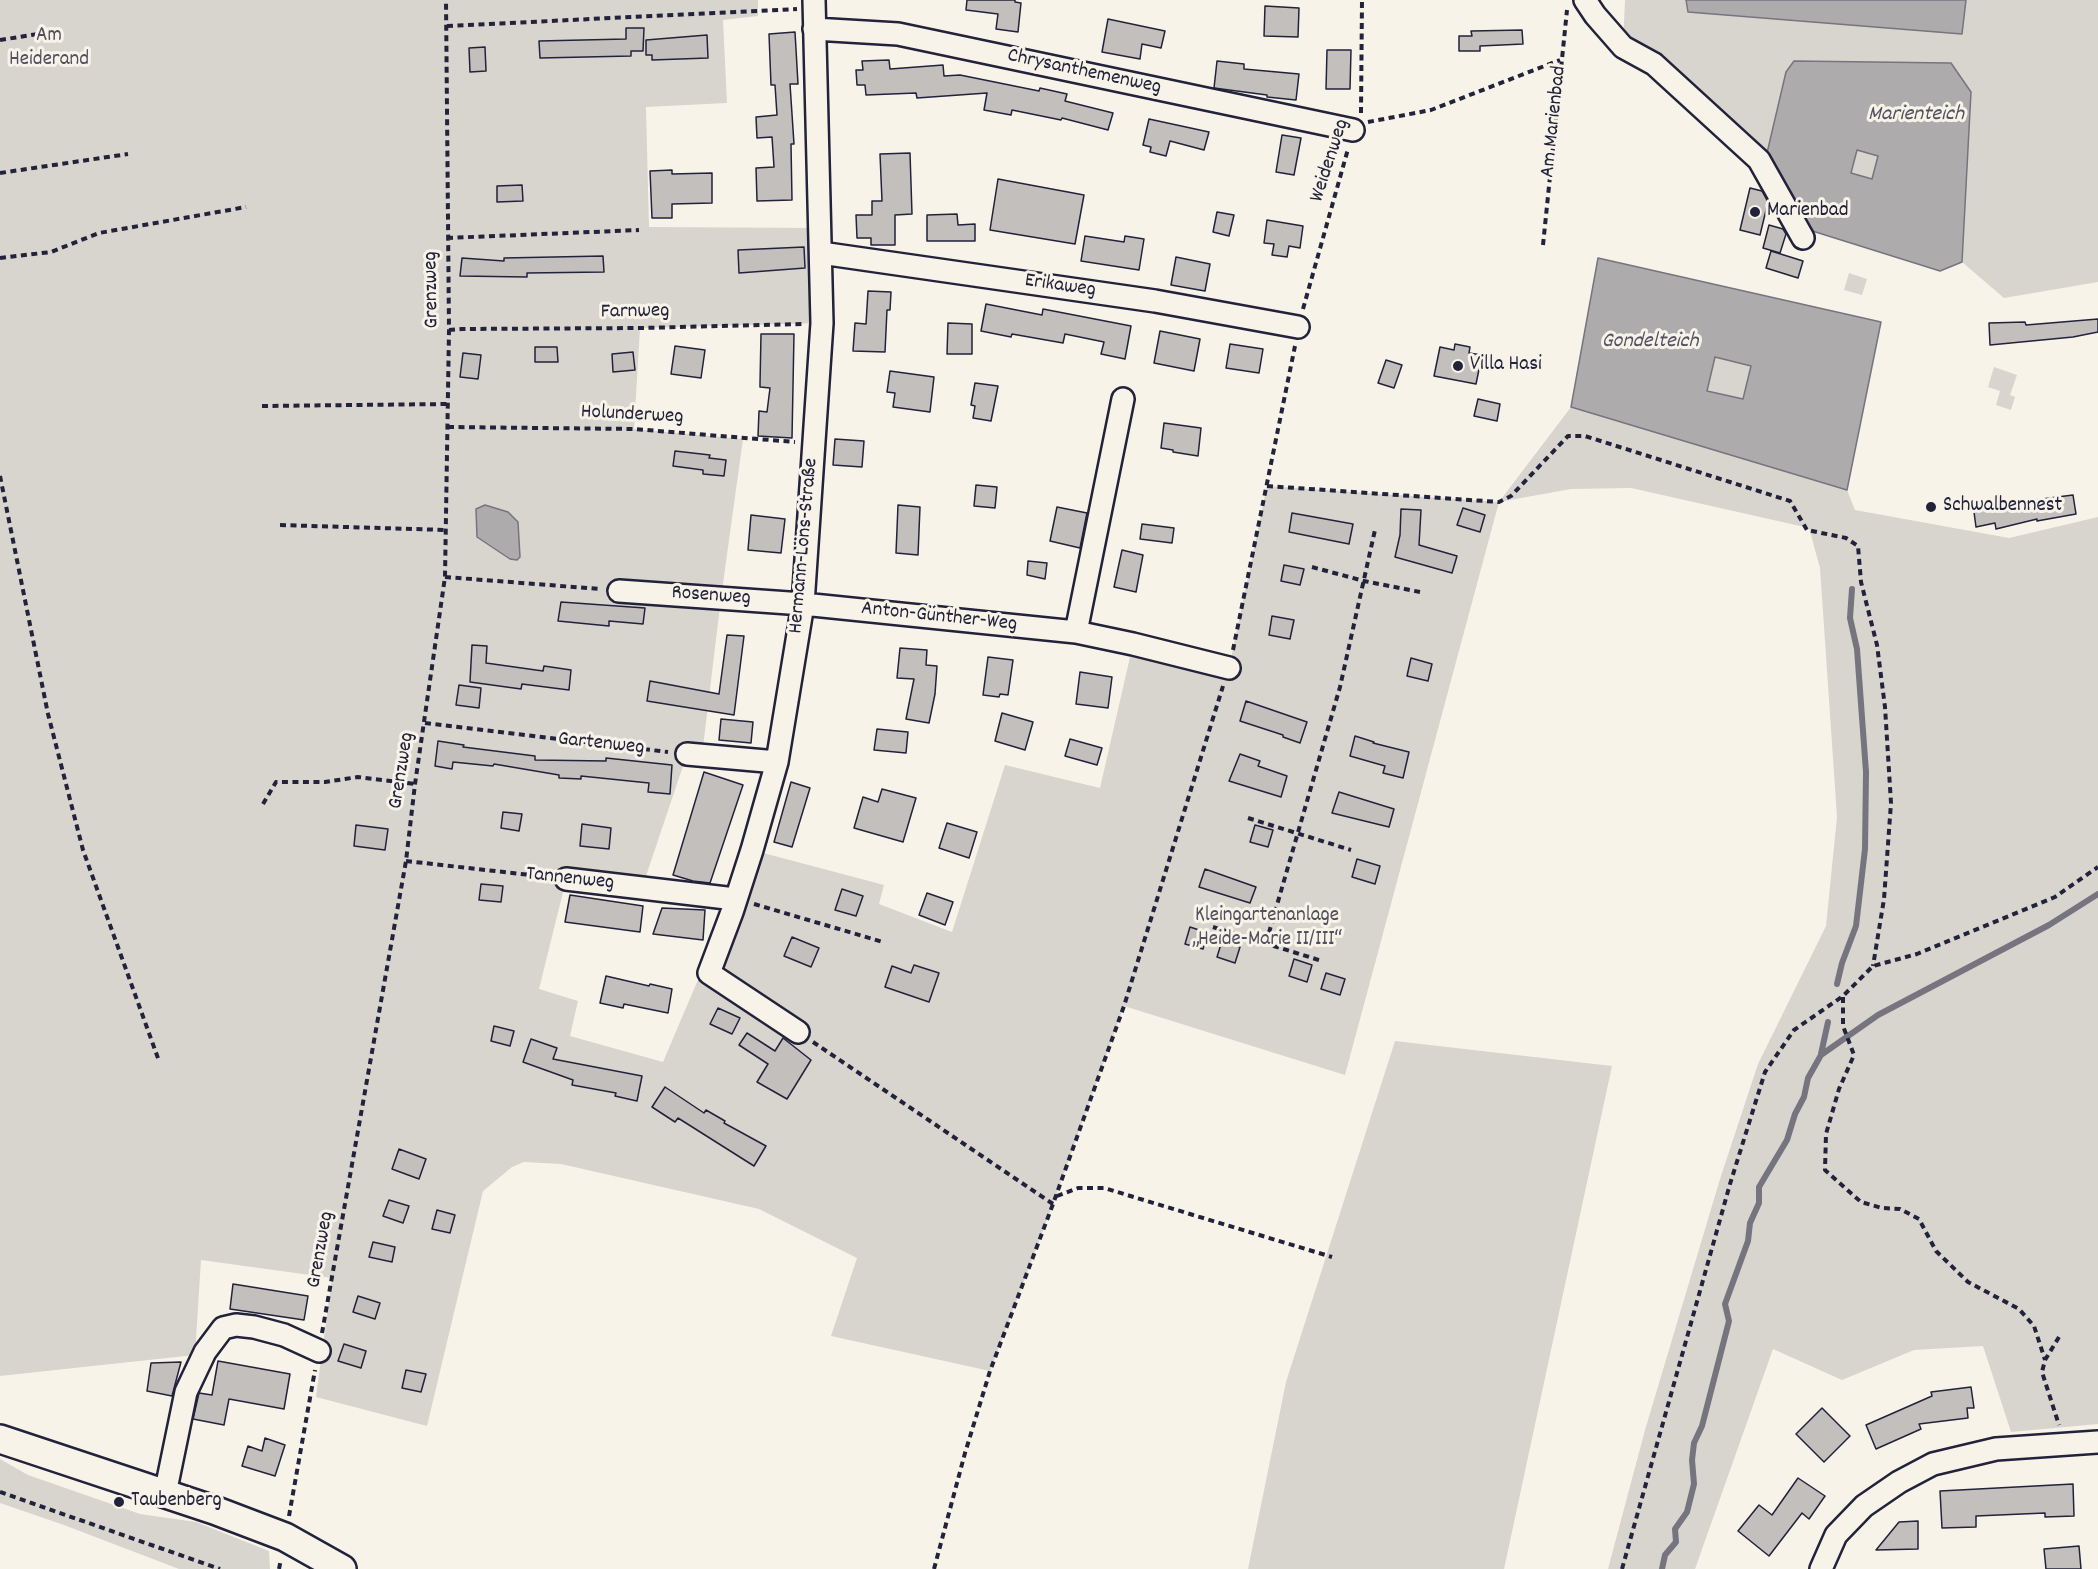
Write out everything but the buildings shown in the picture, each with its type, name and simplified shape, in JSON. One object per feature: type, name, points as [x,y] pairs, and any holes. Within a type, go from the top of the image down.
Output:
[{"type":"main road","points":[[0,1439],[214,1510],[285,1537],[342,1569]]},
{"type":"street","points":[[1585,0],[1623,47],[1654,64],[1758,160],[1803,238]]},
{"type":"street","name":"Chrysanthemenweg","points":[[814,12],[898,34],[1357,127]]},
{"type":"street","name":"Hermann-Löns-Straße","points":[[798,1032],[709,973],[752,850],[777,762],[803,604],[822,323],[814,12]]},
{"type":"street","name":"Erikaweg","points":[[821,253],[1155,301],[1298,327]]},
{"type":"street","points":[[1076,632],[1123,399]]},
{"type":"street","name":"Rosenweg","points":[[619,591],[803,604]]},
{"type":"street","name":"Anton-Günther-Weg","points":[[803,604],[1076,632],[1229,668]]},
{"type":"street","points":[[687,754],[777,762]]},
{"type":"street","name":"Tannenweg","points":[[566,879],[735,899]]},
{"type":"street","points":[[165,1494],[186,1392],[205,1352],[223,1328],[236,1325],[254,1327],[284,1335],[318,1351]]},
{"type":"street","points":[[1821,1569],[1836,1535],[1864,1506],[1899,1482],[1933,1464],[1996,1449],[2098,1442]]},
{"type":"path","name":"Grenzweg","points":[[285,1537],[406,861],[415,784],[426,723],[446,577],[449,330],[446,0]]},
{"type":"path","name":"Weidenweg","points":[[934,1569],[990,1371],[1124,1006],[1229,668],[1298,327],[1357,127],[1362,0]]},
{"type":"path","name":"Am Marienbad","points":[[1543,245],[1569,0]]},
{"type":"path","points":[[447,26],[814,12]]},
{"type":"path","points":[[0,39],[57,31]]},
{"type":"path","points":[[1357,127],[1431,110],[1561,60]]},
{"type":"path","points":[[0,173],[128,154]]},
{"type":"path","points":[[0,258],[51,252],[99,233],[246,207]]},
{"type":"path","points":[[447,238],[639,230]]},
{"type":"path","name":"Farnweg","points":[[449,330],[822,323]]},
{"type":"path","points":[[262,406],[448,404]]},
{"type":"path","name":"Holunderweg","points":[[448,427],[634,429],[814,443]]},
{"type":"path","points":[[1267,486],[1499,502],[1511,496],[1568,436],[1586,436],[1790,501],[1807,530],[1846,538],[1858,546],[1861,582],[1877,645],[1885,707],[1891,803],[1884,898],[1873,966]]},
{"type":"path","points":[[0,476],[48,714],[83,850],[159,1061]]},
{"type":"path","points":[[280,525],[446,530]]},
{"type":"path","points":[[1266,943],[1340,687],[1375,530]]},
{"type":"path","points":[[1312,567],[1364,581],[1420,592]]},
{"type":"path","points":[[446,577],[619,591]]},
{"type":"path","name":"Gartenweg","points":[[426,723],[687,754]]},
{"type":"path","points":[[263,804],[276,782],[325,782],[358,777],[415,784]]},
{"type":"path","points":[[1248,819],[1351,850]]},
{"type":"path","name":"Tannenweg","points":[[406,861],[566,879]]},
{"type":"path","points":[[1622,1569],[1726,1196],[1765,1072],[1794,1030],[1843,996],[1873,966],[1917,954],[2055,897],[2098,867]]},
{"type":"path","points":[[735,899],[883,942]]},
{"type":"path","points":[[1213,927],[1322,961]]},
{"type":"path","points":[[1843,996],[1843,1026],[1854,1055],[1839,1089],[1826,1134],[1825,1170],[1861,1202],[1882,1208],[1900,1209],[1919,1219],[1936,1251],[1968,1282],[2019,1309],[2034,1326],[2045,1360]]},
{"type":"path","points":[[798,1032],[838,1056],[1053,1204]]},
{"type":"path","points":[[1056,1196],[1078,1188],[1104,1188],[1332,1257]]},
{"type":"path","points":[[2059,1337],[2045,1360],[2042,1372],[2066,1444]]},
{"type":"path","points":[[0,1492],[220,1569]]},
{"type":"green space","points":[[0,0],[758,0],[758,16],[723,20],[727,103],[646,107],[649,227],[821,228],[822,323],[640,328],[634,429],[743,439],[702,755],[687,754],[642,888],[566,880],[539,989],[578,1001],[570,1036],[663,1062],[697,982],[709,972],[752,850],[884,885],[879,904],[952,932],[1005,765],[1100,788],[1133,644],[1229,668],[1267,486],[1499,502],[1345,1075],[1124,1006],[990,1371],[831,1336],[857,1258],[759,1209],[561,1164],[524,1162],[512,1167],[483,1191],[427,1426],[316,1397],[332,1278],[201,1260],[195,1355],[0,1376]]},
{"type":"green space","points":[[1625,0],[2098,0],[2098,282],[2004,298],[1962,262],[1971,92],[1836,62],[1794,61],[1786,72],[1767,153],[1759,160],[1623,47]]},
{"type":"green space","points":[[1857,150],[1879,156],[1872,179],[1851,173]]},
{"type":"green space","points":[[1849,273],[1867,279],[1862,295],[1844,290]]},
{"type":"green space","points":[[1715,357],[1751,365],[1743,399],[1707,391]]},
{"type":"green space","points":[[1994,367],[2017,375],[2010,395],[2015,397],[2011,410],[1996,405],[2000,391],[1988,387]]},
{"type":"green space","points":[[1571,407],[1847,490],[1855,510],[2009,538],[2098,517],[2098,1424],[2011,1432],[1983,1346],[1914,1350],[1842,1380],[1773,1349],[1695,1569],[1608,1569],[1645,1430],[1720,1179],[1758,1064],[1826,926],[1837,817],[1820,568],[1809,528],[1631,488],[1571,489],[1499,502]]},
{"type":"green space","points":[[1395,1041],[1612,1066],[1504,1569],[1248,1569],[1286,1382]]},
{"type":"green space","points":[[0,1459],[28,1475],[140,1514],[196,1522],[269,1551],[270,1569],[179,1569],[0,1503]]},
{"type":"water","points":[[1686,0],[1966,0],[1962,34],[1688,12]]},
{"type":"water","name":"Marienteich","points":[[1794,61],[1951,63],[1971,92],[1962,262],[1940,271],[1806,229],[1767,153],[1786,72]],"holes":[[[1857,150],[1878,156],[1872,179],[1851,173]]]},
{"type":"water","name":"Gondelteich","points":[[1598,258],[1881,322],[1847,490],[1571,407]],"holes":[[[1715,357],[1751,366],[1743,399],[1707,391]]]},
{"type":"water","points":[[485,505],[508,512],[518,522],[520,557],[517,560],[510,559],[477,537],[476,509]]},
{"type":"waterway","points":[[1837,984],[1856,926],[1865,849],[1866,772],[1857,649],[1850,618],[1852,589]]},
{"type":"waterway","points":[[1662,1569],[1665,1555],[1676,1542],[1675,1529],[1687,1512],[1694,1484],[1692,1460],[1694,1443],[1702,1426],[1729,1321],[1725,1304],[1748,1241],[1750,1223],[1759,1203],[1759,1187],[1787,1140],[1795,1114],[1804,1097],[1808,1078],[1821,1055],[1878,1015],[2049,925],[2098,894]]},
{"type":"waterway","points":[[1821,1054],[1828,1022]]},
{"type":"place","name":"Marienbad","points":[[1755,212]]},
{"type":"place","name":"Villa Hasi","points":[[1458,366]]},
{"type":"place","name":"Schwalbennest","points":[[1931,507]]},
{"type":"place","name":"Taubenberg","points":[[119,1502]]},
{"type":"park label","name":"Am Heiderand","points":[[49,49]]},
{"type":"park label","name":"Kleingartenanlage „Heide-Marie II/III“","points":[[1267,929]]}]
